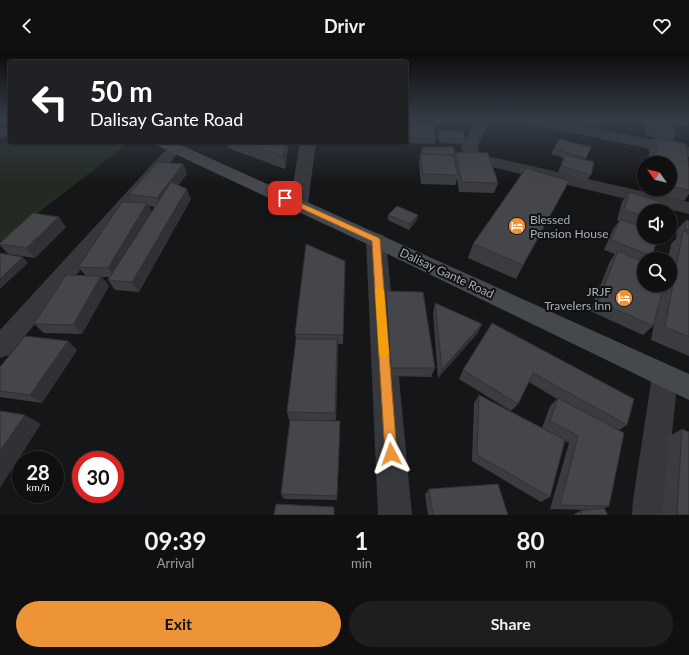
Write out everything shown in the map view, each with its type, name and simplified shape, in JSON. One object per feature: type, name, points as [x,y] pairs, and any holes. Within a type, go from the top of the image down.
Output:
[{"type":"main road","name":"Dalisay Gante Road","points":[[168,145],[299,204],[677,381]]},
{"type":"street","points":[[472,142],[469,147],[473,154],[486,161],[689,208]]},
{"type":"street","points":[[637,142],[689,152]]},
{"type":"street","points":[[299,204],[308,144]]},
{"type":"street","points":[[0,347],[168,145]]},
{"type":"street","points":[[376,240],[395,515]]},
{"type":"street","points":[[648,515],[649,500],[677,381]]},
{"type":"shaded area","points":[[8,142],[8,144],[120,144],[125,146],[0,242],[0,144]]},
{"type":"building","points":[[558,142],[569,142],[591,147],[586,158],[554,149]]},
{"type":"building","points":[[656,142],[676,142],[686,144],[689,168],[689,190],[677,187],[677,156],[656,156]]},
{"type":"building","points":[[250,144],[285,144],[283,156]]},
{"type":"building","points":[[422,147],[453,147],[455,156],[423,154]]},
{"type":"building","points":[[456,152],[488,153],[498,183],[462,182]]},
{"type":"building","points":[[420,154],[453,155],[458,175],[423,174]]},
{"type":"building","points":[[565,155],[594,162],[591,175],[561,166]]},
{"type":"building","points":[[158,162],[183,164],[157,198],[129,194]]},
{"type":"building","name":"Blessed Pension House","points":[[526,168],[569,181],[523,265],[473,244]]},
{"type":"building","points":[[171,182],[187,189],[132,282],[108,280]]},
{"type":"building","points":[[629,192],[637,195],[637,196],[642,196],[667,204],[637,204],[637,214],[624,210]]},
{"type":"building","points":[[122,202],[147,203],[108,268],[78,267]]},
{"type":"building","points":[[397,206],[418,215],[410,224],[388,215]]},
{"type":"building","points":[[33,213],[59,217],[26,248],[0,244],[0,243]]},
{"type":"building","points":[[620,219],[637,225],[637,244],[656,244],[653,252],[642,252],[611,240]]},
{"type":"building","points":[[686,220],[689,221],[689,230],[685,229]]},
{"type":"building","points":[[683,231],[689,233],[689,337],[665,327],[672,292],[677,292],[677,263]]},
{"type":"building","points":[[306,244],[345,261],[343,335],[295,334]]},
{"type":"building","name":"JRJF Travelers Inn","points":[[618,251],[637,259],[637,292],[662,292],[653,326],[598,301]]},
{"type":"building","points":[[0,253],[23,257],[0,279]]},
{"type":"building","points":[[66,275],[101,276],[73,325],[34,324]]},
{"type":"building","points":[[386,291],[423,292],[435,368],[391,368]]},
{"type":"building","points":[[435,303],[482,324],[442,369]]},
{"type":"building","points":[[492,323],[634,399],[627,425],[533,373],[518,404],[463,370]]},
{"type":"building","points":[[25,336],[68,341],[30,395],[0,391],[0,367]]},
{"type":"building","points":[[296,339],[337,339],[335,413],[287,412]]},
{"type":"building","points":[[479,395],[565,440],[550,497],[477,455]]},
{"type":"building","points":[[558,398],[624,433],[609,506],[560,505],[578,436],[550,421]]},
{"type":"building","points":[[0,411],[25,415],[0,451]]},
{"type":"building","points":[[290,420],[340,421],[337,496],[281,494]]},
{"type":"building","points":[[682,429],[689,432],[689,515],[677,514]]},
{"type":"building","points":[[498,484],[508,515],[433,515],[429,489]]},
{"type":"building","points":[[276,504],[334,507],[334,515],[274,515]]},
{"type":"building","points":[[604,508],[608,515],[582,515],[580,511]]},
{"type":"slow traffic","points":[[379,290],[384,353]]},
{"type":"place","name":"Blessed Pension House","points":[[517,226]]},
{"type":"place","name":"JRJF Travelers Inn","points":[[624,298]]},
{"type":"route","points":[[285,198],[376,240],[391,454]]}]
